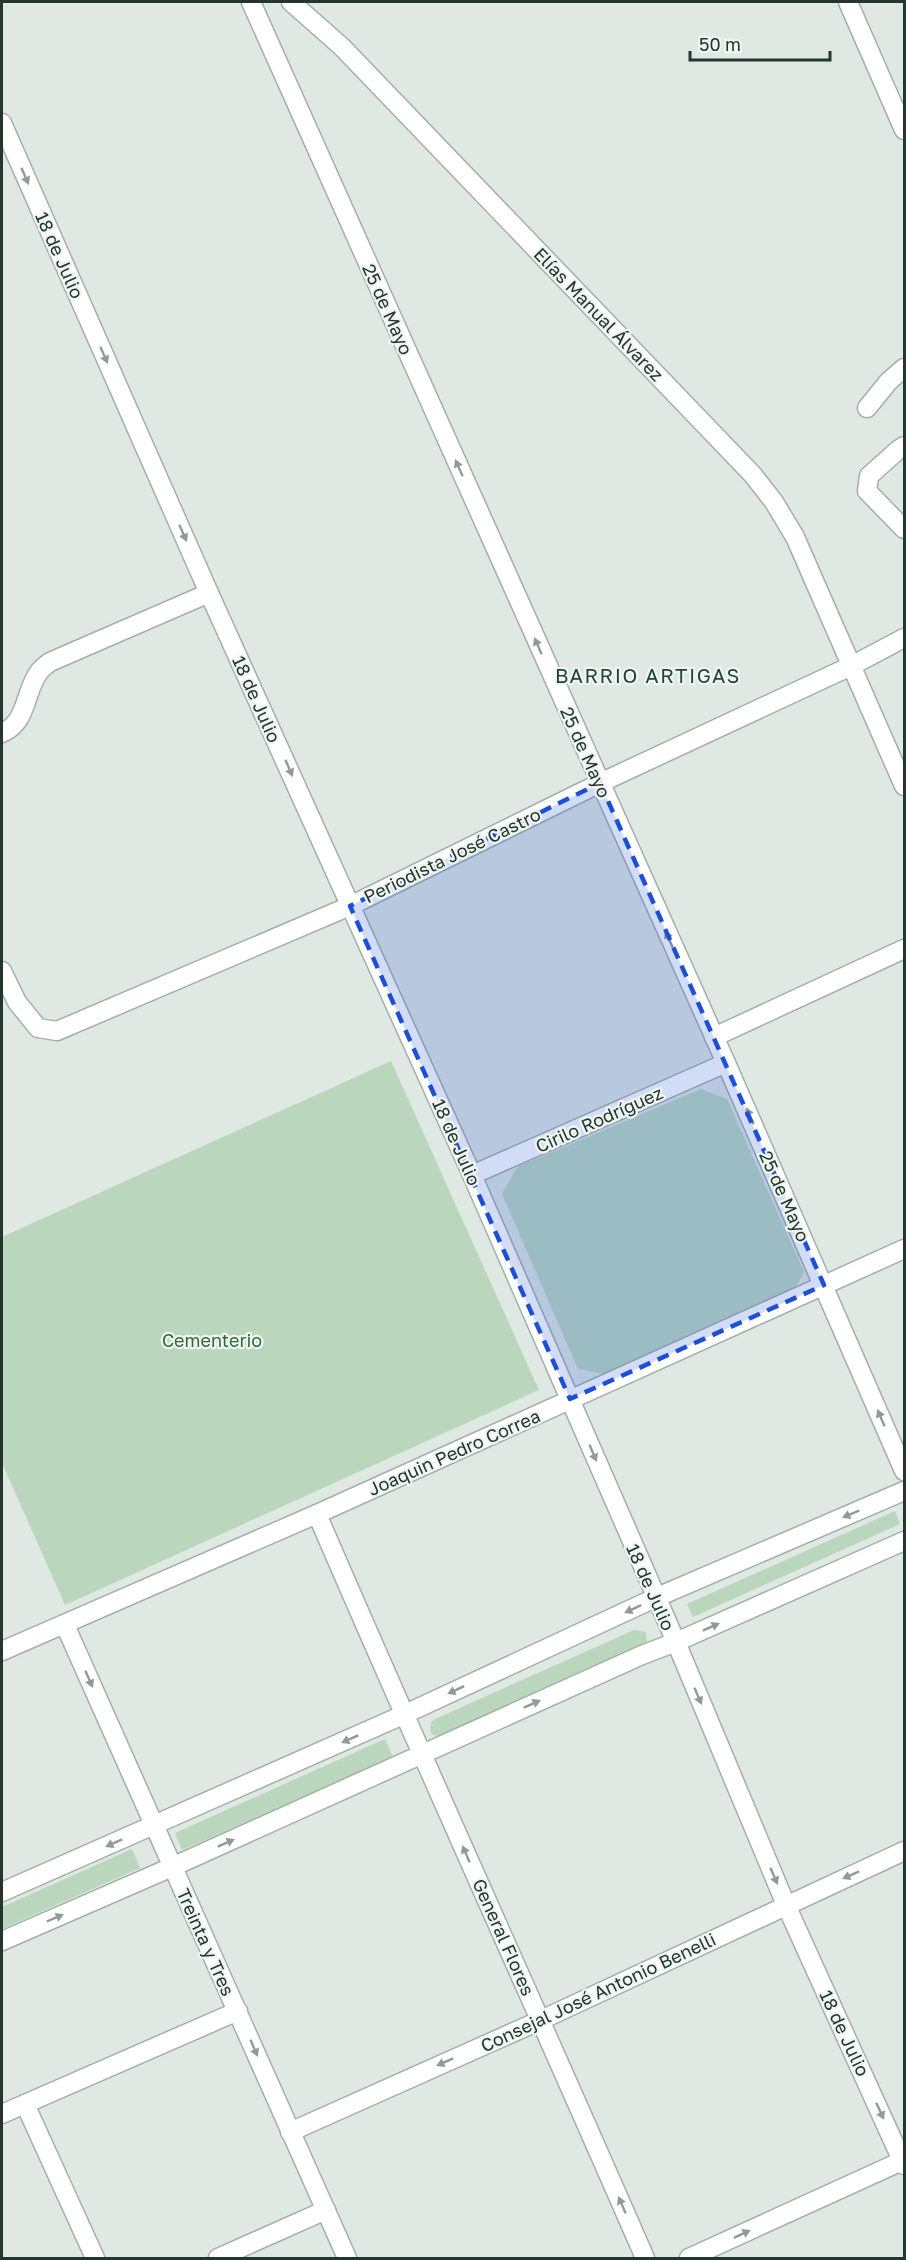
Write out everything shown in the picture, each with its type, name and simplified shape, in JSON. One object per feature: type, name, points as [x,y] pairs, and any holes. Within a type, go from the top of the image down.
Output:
[{"type":"street","name":"25 de Mayo","points":[[251,2],[726,1063],[904,1471]]},
{"type":"street","name":"Elías Manual Álvarez","points":[[291,2],[342,47],[753,475],[774,502],[795,537],[904,786]]},
{"type":"street","points":[[848,2],[900,106],[904,130]]},
{"type":"street","name":"18 de Julio","points":[[2,123],[209,593],[472,1175],[676,1642],[786,1905],[904,2162]]},
{"type":"street","points":[[867,408],[889,381],[904,368]]},
{"type":"street","points":[[904,446],[869,476],[867,491],[904,530]]},
{"type":"street","points":[[2,733],[21,717],[38,673],[50,662],[209,593]]},
{"type":"street","name":"Periodista José Castro","points":[[2,971],[9,1006],[38,1028],[57,1031],[350,906],[600,783],[851,666],[904,638]]},
{"type":"street","points":[[714,1037],[904,949]]},
{"type":"street","name":"Cirilo Rodríguez","points":[[472,1175],[726,1063]]},
{"type":"street","name":"Joaquin Pedro Correa","points":[[2,1651],[317,1514],[904,1249]]},
{"type":"street","points":[[2,1892],[403,1715],[655,1598],[904,1491]]},
{"type":"street","name":"General Flores","points":[[317,1514],[403,1715],[541,2020],[645,2259]]},
{"type":"street","points":[[2,1941],[172,1868],[642,1655],[904,1541]]},
{"type":"street","name":"Treinta y Tres","points":[[65,1625],[347,2259]]},
{"type":"street","name":"Consejal José Antonio Benelli","points":[[290,2132],[541,2020],[904,1851]]},
{"type":"street","points":[[2,2114],[238,2011]]},
{"type":"street","points":[[25,2104],[95,2259]]},
{"type":"street","points":[[689,2259],[904,2162]]},
{"type":"street","points":[[218,2259],[326,2210]]},
{"type":"highlighted area","points":[[600,783],[824,1285],[570,1399],[350,906]]},
{"type":"green space","name":"Cementerio","points":[[391,1061],[539,1390],[65,1605],[2,1463],[2,1237]]},
{"type":"green space","points":[[701,1089],[727,1099],[804,1272],[794,1290],[603,1374],[578,1369],[502,1194],[517,1167]]},
{"type":"green space","points":[[895,1511],[900,1524],[693,1617],[687,1604]]},
{"type":"green space","points":[[634,1630],[646,1632],[647,1642],[441,1736],[433,1735],[430,1731],[431,1722],[435,1719]]},
{"type":"green space","points":[[385,1739],[393,1757],[182,1850],[175,1833]]},
{"type":"green space","points":[[132,1849],[140,1868],[2,1929],[2,1907]]},
{"type":"district","name":"BARRIO ARTIGAS","points":[[648,675]]}]
